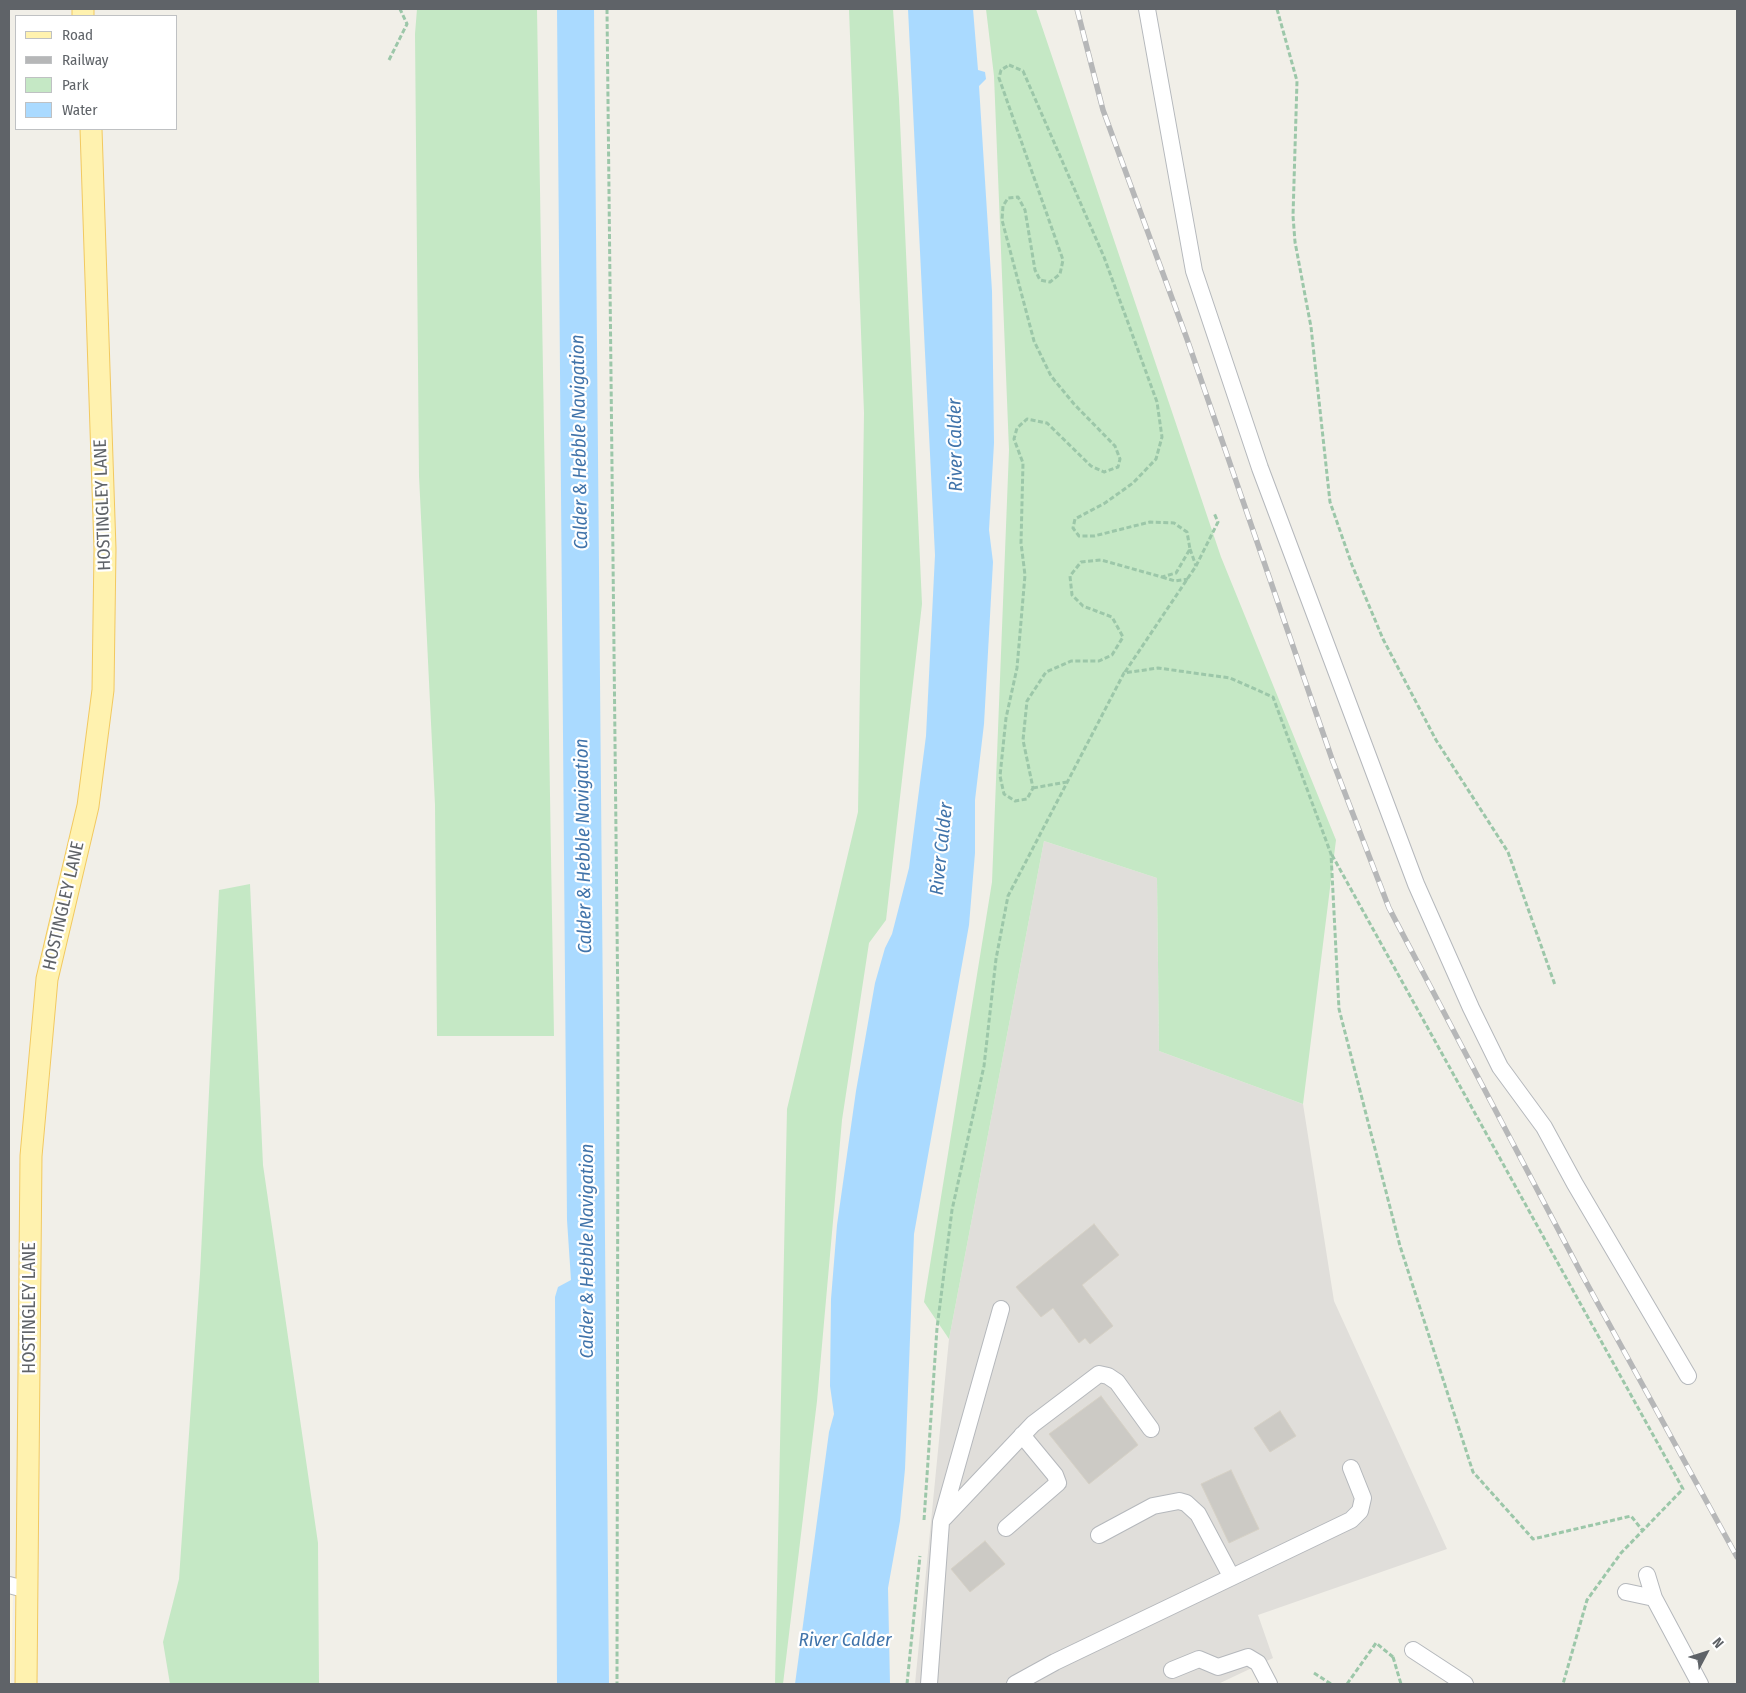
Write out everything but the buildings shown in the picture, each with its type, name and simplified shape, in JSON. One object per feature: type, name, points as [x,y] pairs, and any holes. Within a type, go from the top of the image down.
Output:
[{"type":"main road","name":"HOSTINGLEY LANE","points":[[26,1684],[18,1588],[31,1156],[47,979],[88,806],[103,690],[105,549],[91,130]]},
{"type":"street","points":[[1147,9],[1194,271],[1260,468],[1416,884],[1471,1008],[1500,1067],[1544,1127],[1575,1184],[1688,1376]]},
{"type":"street","points":[[929,1684],[941,1522],[1001,1309]]},
{"type":"street","points":[[941,1522],[1033,1424],[1099,1374],[1108,1376],[1117,1382],[1151,1429]]},
{"type":"street","points":[[1006,1528],[1058,1483],[1055,1475],[1022,1435]]},
{"type":"street","points":[[1015,1684],[1055,1662],[1173,1607],[1231,1576],[1350,1520],[1360,1511],[1363,1498],[1351,1468]]},
{"type":"street","points":[[1099,1535],[1153,1506],[1179,1501],[1186,1503],[1198,1514],[1231,1576]]},
{"type":"street","points":[[1647,1575],[1654,1598],[1700,1684]]},
{"type":"street","points":[[1626,1592],[1654,1598]]},
{"type":"street","points":[[1413,1650],[1442,1678],[1465,1684]]},
{"type":"street","points":[[1172,1670],[1199,1659],[1218,1667],[1248,1657],[1258,1663],[1269,1684]]},
{"type":"path","points":[[389,60],[406,24],[400,9]]},
{"type":"path","points":[[607,9],[618,1006],[617,1684]]},
{"type":"path","points":[[1277,9],[1297,81],[1293,216],[1295,242],[1311,327],[1330,502],[1352,565],[1383,639],[1436,740],[1508,852],[1555,985]]},
{"type":"path","points":[[1188,579],[1175,581],[1101,560],[1080,562],[1070,576],[1072,595],[1083,606],[1112,617],[1123,636],[1112,655],[1098,661],[1071,662],[1046,672],[1027,700],[1023,740],[1033,788],[1027,799],[1015,801],[1004,794],[1000,776],[1006,718],[1017,668],[1025,575],[1021,543],[1023,464],[1014,439],[1017,428],[1027,419],[1048,423],[1091,466],[1104,472],[1118,467],[1120,459],[1115,446],[1074,404],[1051,376],[1034,341],[1002,220],[1003,206],[1008,198],[1018,197],[1025,210],[1035,270],[1040,280],[1050,282],[1060,274],[1063,260],[999,78],[1001,70],[1009,65],[1024,71],[1104,258],[1157,402],[1162,437],[1156,459],[1133,483],[1105,503],[1075,519],[1073,528],[1079,536],[1094,536],[1150,522],[1174,523],[1187,532],[1196,566]]},
{"type":"path","points":[[923,1523],[937,1328],[952,1210],[984,1066],[996,959],[1008,896],[1124,673],[1196,566],[1218,522],[1214,514]]},
{"type":"path","points":[[1162,577],[1176,573],[1190,549]]},
{"type":"path","points":[[1124,673],[1158,668],[1230,678],[1273,696],[1331,854],[1683,1489],[1621,1553],[1588,1600],[1563,1684]]},
{"type":"path","points":[[1033,788],[1068,782]]},
{"type":"path","points":[[1331,854],[1339,1009],[1400,1246],[1473,1472],[1533,1539],[1631,1516],[1643,1531]]},
{"type":"path","points":[[908,1684],[921,1551]]},
{"type":"path","points":[[1347,1684],[1376,1642],[1393,1657],[1401,1684]]},
{"type":"path","points":[[1393,1657],[1413,1650]]},
{"type":"path","points":[[1314,1673],[1331,1684]]},
{"type":"shaded area","points":[[1044,841],[1157,878],[1159,1051],[1303,1104],[1334,1301],[1447,1549],[1258,1615],[1273,1658],[1218,1684],[915,1684],[949,1339]]},
{"type":"shaded area","points":[[9,1590],[13,1594],[11,1684],[9,1684]]},
{"type":"green space","points":[[417,9],[537,9],[554,1036],[437,1036],[435,805],[419,476],[415,34]]},
{"type":"green space","points":[[849,9],[893,9],[899,99],[922,604],[886,920],[869,943],[842,1120],[817,1401],[783,1684],[775,1684],[787,1109],[858,812],[864,413]]},
{"type":"green space","points":[[986,9],[1036,9],[1221,557],[1336,840],[1303,1104],[1159,1051],[1157,878],[1044,841],[949,1339],[924,1302],[992,882],[1009,450],[994,76]]},
{"type":"green space","points":[[250,884],[263,1165],[318,1543],[319,1684],[170,1684],[163,1642],[179,1579],[200,1274],[219,890]]},
{"type":"water","name":"Calder & Hebble Navigation","points":[[557,9],[594,9],[609,1684],[557,1684],[555,1297],[558,1287],[571,1280],[567,1220]]},
{"type":"water","name":"River Calder","points":[[908,9],[973,9],[978,70],[985,72],[986,79],[979,86],[992,291],[994,443],[989,530],[993,562],[984,724],[975,800],[975,853],[969,925],[914,1234],[905,1469],[900,1521],[888,1588],[890,1684],[795,1684],[829,1432],[834,1414],[830,1386],[831,1299],[837,1225],[856,1091],[875,983],[885,948],[892,934],[909,868],[926,736],[935,555]]},
{"type":"railway","points":[[1077,9],[1103,110],[1187,339],[1333,762],[1389,908],[1580,1271],[1737,1557]]}]
